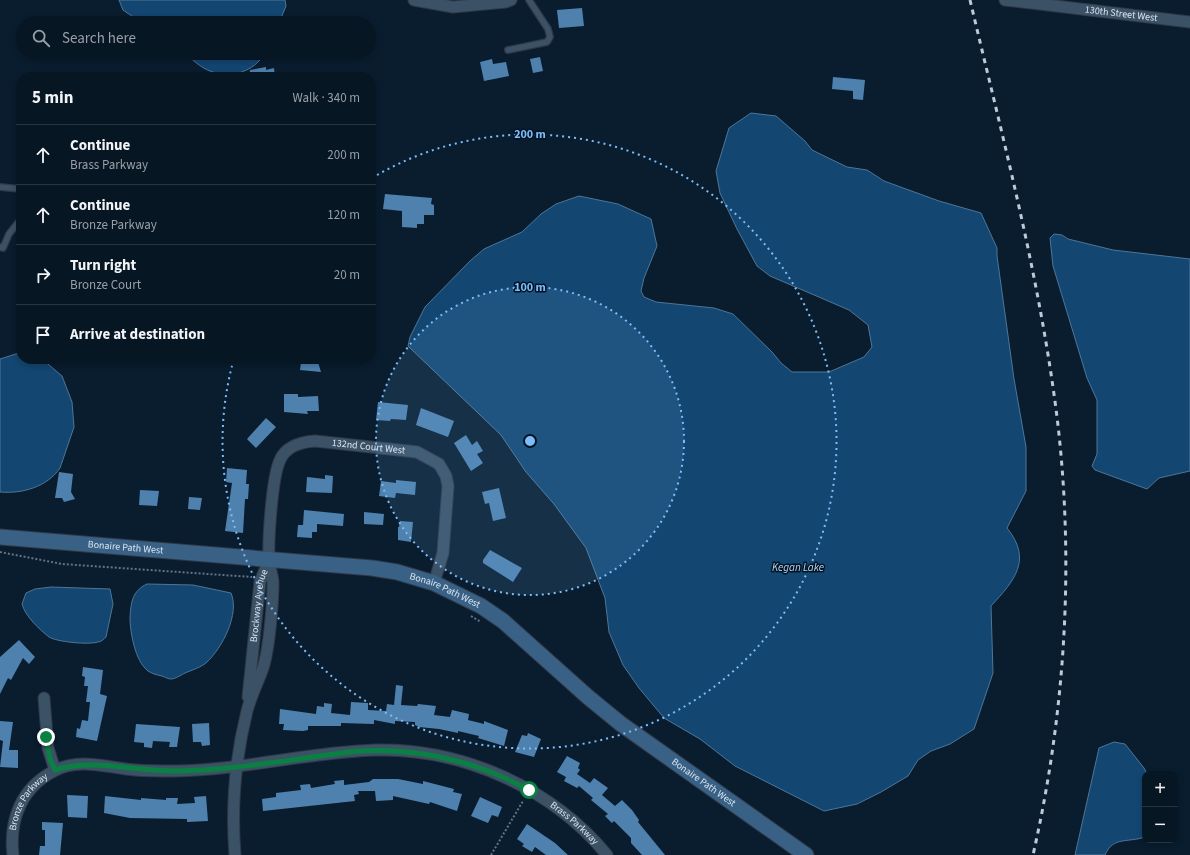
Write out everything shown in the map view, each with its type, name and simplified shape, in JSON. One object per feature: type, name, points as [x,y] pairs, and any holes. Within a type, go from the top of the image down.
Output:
[{"type":"street","points":[[414,0],[453,7],[506,2],[511,0]]},
{"type":"street","name":"130th Street West","points":[[1005,0],[1072,4],[1190,22]]},
{"type":"street","name":"132nd Court West","points":[[269,560],[274,477],[280,459],[294,446],[304,442],[315,442],[417,452],[439,464],[446,476],[448,486],[443,553],[434,583]]},
{"type":"street","name":"Bonaire Path West","points":[[0,537],[372,568],[397,572],[434,583],[481,606],[503,621],[588,697],[621,724],[806,855]]},
{"type":"street","name":"Brockway Avenue","points":[[248,709],[250,665],[260,582],[269,560]]},
{"type":"street","name":"Brockway Avenue","points":[[235,855],[233,802],[236,766],[248,709],[264,666],[273,583],[269,560]]},
{"type":"street","points":[[44,698],[48,748],[55,770]]},
{"type":"street","name":"Brass Parkway","points":[[236,766],[377,750],[403,751],[447,758],[486,770],[529,790],[576,823],[607,855]]},
{"type":"street","name":"Bronze Parkway","points":[[13,855],[12,832],[17,810],[30,790],[38,782],[55,770],[77,764],[162,771],[236,766]]},
{"type":"lane","points":[[508,50],[547,42],[550,37],[548,29],[529,0]]},
{"type":"lane","points":[[0,187],[16,189]]},
{"type":"lane","points":[[0,248],[3,248],[9,234],[16,225]]},
{"type":"path","points":[[0,552],[62,564],[251,577],[262,576]]},
{"type":"path","points":[[470,616],[484,624]]},
{"type":"path","points":[[491,855],[523,801]]},
{"type":"water","points":[[119,0],[285,0],[286,6],[282,16],[132,16],[123,10]]},
{"type":"water","points":[[193,60],[260,60],[255,65],[241,72],[214,72],[200,66]]},
{"type":"water","name":"Kegan Lake","points":[[751,113],[776,116],[805,141],[812,150],[847,167],[867,170],[884,181],[939,201],[981,213],[997,248],[1014,379],[1026,447],[1026,491],[1007,528],[1015,540],[1019,550],[1019,560],[1013,579],[991,606],[993,673],[974,729],[950,744],[931,751],[918,760],[908,776],[881,792],[857,804],[824,811],[735,766],[700,739],[664,718],[639,688],[623,665],[609,632],[605,598],[586,548],[554,504],[526,472],[501,435],[408,346],[410,337],[425,307],[470,261],[484,249],[522,232],[541,214],[556,204],[579,196],[618,204],[651,219],[657,246],[644,278],[641,291],[644,297],[656,302],[714,308],[733,314],[772,352],[781,363],[792,372],[829,372],[864,357],[872,347],[868,325],[849,310],[770,276],[757,266],[720,193],[716,171],[729,128]]},
{"type":"water","points":[[1054,234],[1113,250],[1190,259],[1190,471],[1159,478],[1147,489],[1095,470],[1092,466],[1097,454],[1097,400],[1087,378],[1053,266],[1050,238]]},
{"type":"water","points":[[16,354],[16,364],[48,364],[62,376],[72,402],[74,427],[60,468],[55,475],[41,484],[33,488],[17,492],[0,492],[0,359]]},
{"type":"water","points":[[147,584],[193,585],[231,593],[233,611],[228,630],[224,640],[213,656],[205,664],[171,679],[152,673],[143,666],[134,646],[130,617],[132,602],[135,594]]},
{"type":"water","points":[[51,587],[110,589],[113,604],[106,637],[100,642],[94,643],[73,642],[53,639],[41,630],[29,618],[22,604],[26,593],[35,589]]},
{"type":"water","points":[[1114,742],[1125,744],[1146,771],[1142,771],[1142,838],[1122,841],[1112,845],[1105,855],[1075,855],[1099,748]]},
{"type":"building","points":[[582,8],[584,26],[559,28],[557,10]]},
{"type":"building","points":[[540,57],[543,71],[533,73],[530,59]]},
{"type":"building","points":[[492,59],[493,64],[506,62],[509,76],[484,81],[480,62]]},
{"type":"building","points":[[266,67],[266,70],[274,68],[274,72],[250,72],[250,70]]},
{"type":"building","points":[[833,77],[865,80],[863,100],[853,99],[853,91],[832,89]]},
{"type":"building","points":[[385,194],[432,198],[431,204],[434,205],[434,215],[424,215],[424,224],[417,224],[417,228],[402,227],[402,211],[383,209]]},
{"type":"building","points":[[301,364],[319,364],[321,372],[300,370]]},
{"type":"building","points":[[284,394],[298,394],[298,397],[318,396],[319,411],[307,411],[308,414],[284,412]]},
{"type":"building","points":[[378,402],[408,405],[406,420],[376,420]]},
{"type":"building","points":[[421,408],[454,421],[448,437],[416,425]]},
{"type":"building","points":[[266,418],[276,427],[256,448],[247,439]]},
{"type":"building","points":[[466,435],[472,445],[477,441],[483,451],[477,454],[483,463],[471,471],[454,443]]},
{"type":"building","points":[[227,468],[247,470],[246,484],[249,484],[248,499],[245,499],[243,533],[225,531],[232,483],[226,482]]},
{"type":"building","points":[[59,472],[73,474],[71,492],[75,499],[64,502],[62,498],[55,498]]},
{"type":"building","points":[[325,475],[333,476],[332,493],[306,492],[307,477],[325,479]]},
{"type":"building","points":[[396,480],[416,482],[415,495],[396,493],[395,498],[379,496],[381,481],[396,483]]},
{"type":"building","points":[[499,488],[506,518],[493,521],[489,503],[485,504],[482,492]]},
{"type":"building","points":[[140,490],[159,491],[157,506],[139,505]]},
{"type":"building","points":[[189,497],[202,498],[200,510],[188,509]]},
{"type":"building","points":[[304,510],[344,514],[343,526],[317,524],[317,532],[312,532],[312,538],[297,537],[298,525],[303,525]]},
{"type":"building","points":[[364,512],[384,514],[383,525],[364,524]]},
{"type":"building","points":[[400,521],[413,522],[411,542],[398,540],[398,527]]},
{"type":"building","points":[[490,550],[522,568],[513,582],[483,563],[483,560]]},
{"type":"building","points":[[19,640],[35,657],[29,664],[23,658],[11,680],[8,678],[0,694],[0,657]]},
{"type":"building","points":[[83,667],[103,670],[100,694],[107,696],[97,741],[76,737],[77,728],[80,729],[82,720],[88,721],[90,702],[86,702],[88,686],[84,686],[85,677],[82,676]]},
{"type":"building","points":[[396,685],[403,686],[401,705],[417,706],[418,704],[436,706],[434,715],[450,717],[452,710],[469,714],[468,720],[484,724],[484,721],[508,730],[504,746],[478,738],[479,736],[458,731],[458,733],[419,727],[415,725],[415,722],[395,721],[395,724],[374,720],[374,724],[341,723],[341,726],[308,726],[308,730],[303,731],[283,730],[284,724],[279,724],[280,709],[316,714],[317,706],[324,707],[324,703],[332,704],[331,713],[350,715],[351,702],[368,703],[368,710],[386,711],[387,704],[394,705]]},
{"type":"building","points":[[0,721],[13,722],[9,750],[18,750],[18,768],[0,767],[3,741],[0,740]]},
{"type":"building","points":[[209,723],[210,745],[202,746],[201,742],[193,742],[192,724]]},
{"type":"building","points":[[136,724],[180,727],[177,747],[169,747],[170,742],[153,741],[152,748],[144,747],[144,743],[134,742]]},
{"type":"building","points":[[528,733],[541,739],[534,757],[515,752],[522,735],[527,736]]},
{"type":"building","points":[[567,756],[580,763],[578,768],[580,770],[577,774],[590,783],[594,778],[608,788],[602,795],[615,806],[622,800],[632,810],[639,820],[638,822],[665,855],[642,855],[631,843],[631,838],[614,821],[612,823],[605,816],[608,814],[591,800],[593,798],[579,786],[577,788],[564,781],[566,777],[557,772]]},
{"type":"building","points":[[373,779],[398,779],[423,784],[423,781],[454,789],[453,792],[462,794],[457,811],[430,802],[429,804],[393,796],[393,800],[376,801],[375,791],[358,791],[359,794],[354,795],[355,801],[263,811],[262,799],[276,797],[276,793],[301,790],[300,785],[310,784],[311,788],[335,784],[334,781],[344,780],[344,785],[369,782]]},
{"type":"building","points":[[67,795],[88,796],[87,818],[68,817]]},
{"type":"building","points":[[105,796],[141,800],[141,798],[166,800],[166,798],[178,798],[177,804],[195,803],[194,797],[206,796],[208,821],[187,822],[187,819],[130,818],[104,813]]},
{"type":"building","points":[[480,797],[502,807],[498,817],[492,815],[488,823],[471,816]]},
{"type":"building","points":[[42,822],[63,823],[60,855],[39,855],[40,846],[45,846],[45,830],[42,830]]},
{"type":"building","points":[[527,824],[555,843],[568,855],[546,855],[535,847],[532,852],[522,846],[524,844],[517,839]]},
{"type":"railway","points":[[970,0],[1007,152],[1029,255],[1048,357],[1056,409],[1062,465],[1066,577],[1060,689],[1053,745],[1033,855]]},
{"type":"route","points":[[46,737],[50,759],[55,770],[77,764],[135,770],[162,771],[224,768],[359,751],[388,750],[430,755],[465,762],[503,776],[529,790]]}]
